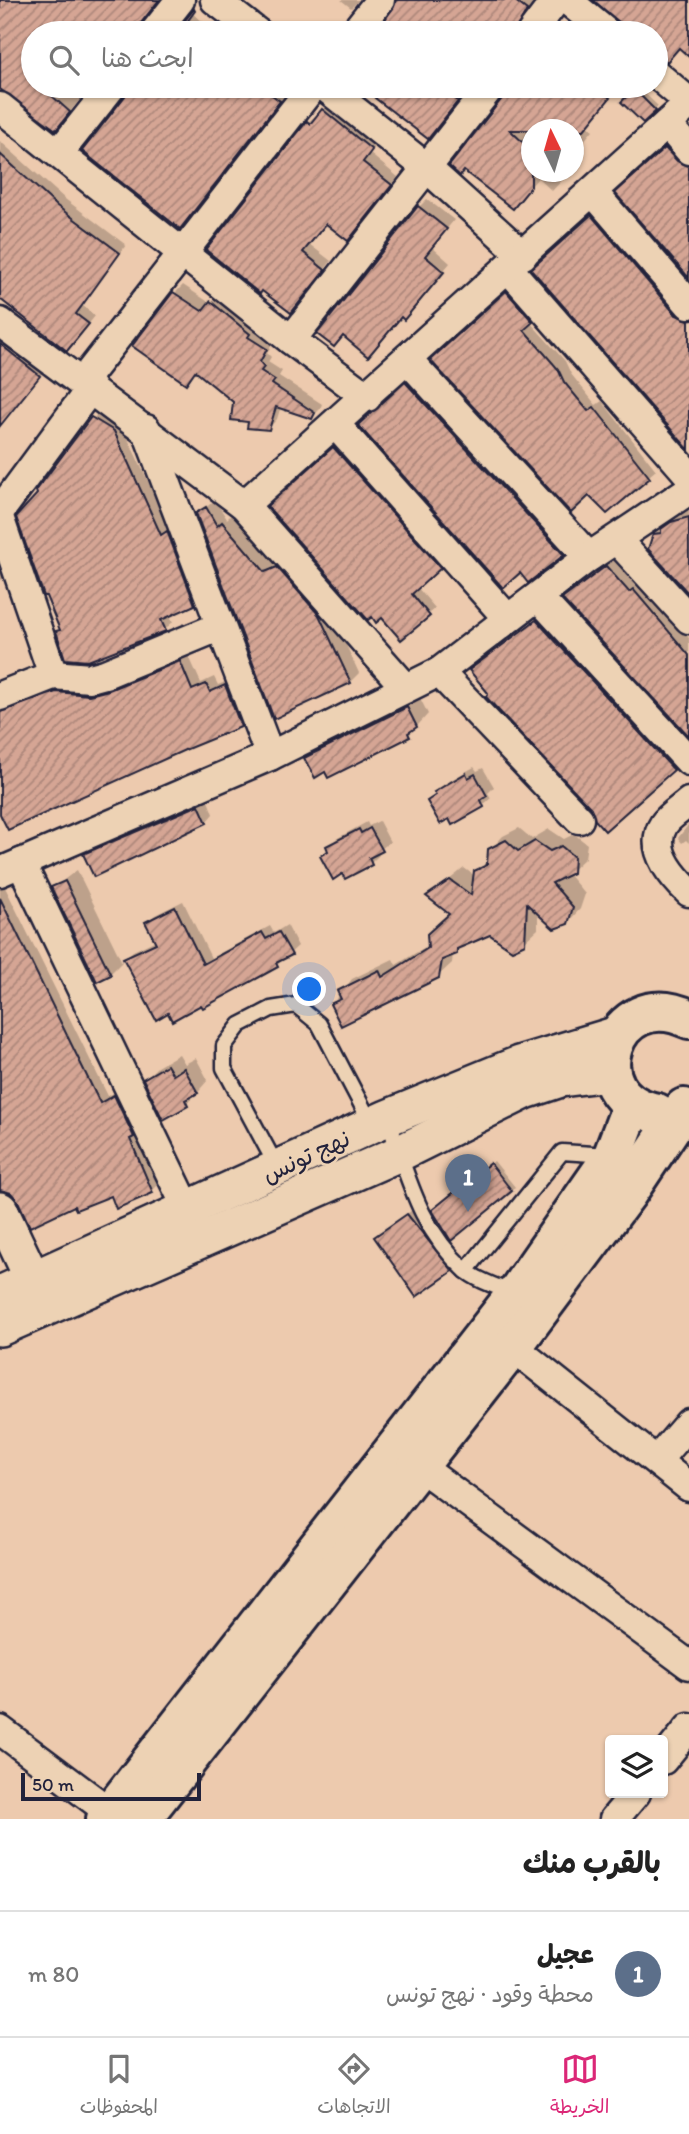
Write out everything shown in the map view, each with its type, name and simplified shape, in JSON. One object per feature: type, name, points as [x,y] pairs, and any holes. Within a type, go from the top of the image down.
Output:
[{"type":"main road","points":[[685,1013],[651,1012],[638,1016],[618,1034],[612,1046],[610,1073],[622,1096],[632,1105],[658,1113],[686,1106]]},
{"type":"main road","points":[[501,1338],[516,1294],[613,1155],[632,1105]]},
{"type":"main road","points":[[119,1817],[501,1338],[628,1192],[686,1106]]},
{"type":"street","points":[[163,21],[180,0]]},
{"type":"street","points":[[215,0],[242,21]]},
{"type":"street","points":[[363,21],[380,0]]},
{"type":"street","points":[[540,21],[556,0]]},
{"type":"street","points":[[567,0],[592,21]]},
{"type":"street","points":[[244,505],[408,360],[689,103],[668,85]]},
{"type":"street","points":[[58,153],[102,98]]},
{"type":"street","points":[[0,511],[86,385],[183,251],[304,98]]},
{"type":"street","points":[[339,98],[427,168],[515,262],[689,475]]},
{"type":"street","points":[[291,340],[482,98]]},
{"type":"street","points":[[0,107],[291,340],[367,397]]},
{"type":"street","points":[[667,124],[689,150]]},
{"type":"street","points":[[593,191],[689,304]]},
{"type":"street","points":[[0,322],[244,505],[406,688]]},
{"type":"street","points":[[408,360],[589,557]]},
{"type":"street","points":[[336,425],[508,619]]},
{"type":"street","points":[[146,429],[270,756]]},
{"type":"street","points":[[195,1224],[11,868],[270,756],[439,672],[589,557],[689,490]]},
{"type":"street","points":[[0,520],[53,675]]},
{"type":"street","points":[[617,540],[689,619]]},
{"type":"street","points":[[538,597],[689,761]]},
{"type":"street","points":[[0,696],[53,675],[90,678],[105,674],[221,626]]},
{"type":"street","points":[[439,672],[579,819]]},
{"type":"street","points":[[689,802],[664,823],[660,835],[664,862],[689,892]]},
{"type":"street","name":"نهج تونس","points":[[195,1224],[278,1169],[379,1122],[519,1064],[618,1034]]},
{"type":"street","name":"نهج تونس","points":[[0,1328],[39,1293],[195,1224],[400,1153],[525,1091],[561,1079],[610,1073]]},
{"type":"street","points":[[0,1210],[39,1293]]},
{"type":"street","name":"نهج تونس","points":[[0,1294],[39,1293]]},
{"type":"street","points":[[501,1338],[689,1487]]},
{"type":"street","points":[[658,1460],[689,1423]]},
{"type":"street","points":[[407,1457],[689,1665]]},
{"type":"street","points":[[668,1754],[689,1728]]},
{"type":"street","points":[[0,1730],[119,1817]]},
{"type":"street","points":[[614,1819],[632,1798]]},
{"type":"lane","points":[[278,1169],[224,1068],[223,1046],[240,1025],[271,1009],[296,1006],[319,1024],[400,1153],[412,1196],[422,1216],[466,1271],[516,1294]]},
{"type":"lane","points":[[466,1271],[562,1152],[613,1155]]},
{"type":"building","points":[[0,0],[159,0],[143,21],[21,21],[21,98],[54,98],[70,112],[56,130],[0,89]]},
{"type":"building","points":[[396,0],[514,0],[527,10],[521,21],[385,21]]},
{"type":"building","points":[[593,0],[689,0],[689,57],[679,48],[668,61],[668,21],[618,21]]},
{"type":"building","points":[[194,9],[188,21],[184,21]]},
{"type":"building","points":[[123,98],[276,98],[280,101],[180,229],[82,151]]},
{"type":"building","points":[[375,98],[454,98],[458,101],[428,139]]},
{"type":"building","points":[[502,98],[610,98],[584,130],[584,119],[521,119],[521,130],[510,130],[521,140],[521,182],[531,182],[531,187],[513,209],[464,171],[460,176],[449,166]]},
{"type":"building","points":[[625,98],[643,98],[656,111],[643,123],[621,102]]},
{"type":"building","points":[[322,109],[372,150],[363,162],[392,185],[348,241],[326,224],[303,252],[325,270],[291,313],[262,291],[260,294],[206,250],[307,121],[310,124]]},
{"type":"building","points":[[665,148],[677,161],[689,166],[689,278],[615,193]]},
{"type":"building","points":[[0,154],[57,206],[120,253],[76,314],[89,324],[67,351],[0,299]]},
{"type":"building","points":[[418,206],[447,229],[425,256],[444,272],[404,320],[401,317],[368,357],[343,336],[334,347],[317,334]]},
{"type":"building","points":[[591,215],[676,315],[689,320],[689,450],[531,269]]},
{"type":"building","points":[[506,291],[533,322],[524,330],[558,369],[564,382],[588,411],[594,407],[650,478],[607,514],[589,496],[571,513],[430,360]]},
{"type":"building","points":[[173,292],[202,311],[210,301],[250,334],[248,337],[267,349],[260,362],[264,367],[261,371],[275,380],[272,384],[315,413],[312,419],[276,407],[269,430],[247,428],[248,422],[231,420],[233,402],[195,371],[186,384],[132,346]]},
{"type":"building","points":[[0,344],[40,376],[0,426]]},
{"type":"building","points":[[405,382],[564,555],[528,583],[520,573],[503,588],[358,425]]},
{"type":"building","points":[[91,417],[114,431],[161,535],[167,531],[195,605],[161,620],[166,631],[88,661],[65,659],[56,631],[60,630],[44,596],[16,517],[37,494],[36,491]]},
{"type":"building","points":[[333,447],[441,568],[412,594],[430,616],[401,640],[382,618],[376,623],[372,617],[368,620],[267,506]]},
{"type":"building","points":[[206,507],[217,526],[222,522],[265,572],[277,567],[319,615],[351,683],[274,719],[196,513]]},
{"type":"building","points":[[689,517],[689,594],[648,549],[653,534],[661,533],[661,529],[671,522]]},
{"type":"building","points":[[606,566],[629,592],[633,589],[689,655],[689,736],[562,599]]},
{"type":"building","points":[[536,620],[674,770],[605,831],[595,820],[591,808],[486,697],[488,693],[469,670]]},
{"type":"building","points":[[180,661],[192,690],[206,684],[210,692],[225,685],[241,727],[8,830],[0,814],[0,712],[56,692],[89,695],[109,690]]},
{"type":"building","points":[[407,707],[417,727],[408,733],[410,737],[328,778],[325,772],[315,778],[304,758]]},
{"type":"building","points":[[466,773],[468,778],[475,774],[487,796],[481,800],[484,807],[452,825],[449,819],[440,824],[427,801],[436,795],[434,792]]},
{"type":"building","points":[[199,805],[207,823],[94,877],[83,854]]},
{"type":"building","points":[[370,828],[383,851],[369,858],[372,865],[345,879],[342,874],[333,880],[320,856],[328,851],[326,846],[359,829],[361,833]]},
{"type":"building","points":[[506,840],[518,851],[535,841],[550,851],[561,846],[574,857],[573,873],[552,883],[573,907],[568,924],[554,929],[527,904],[525,944],[512,950],[490,935],[457,949],[457,954],[442,960],[439,978],[341,1026],[330,1004],[341,999],[337,991],[379,970],[382,977],[428,948],[427,934],[449,914],[426,896],[450,880],[471,895],[474,871],[487,865],[488,849]]},
{"type":"building","points":[[65,881],[111,975],[97,982],[51,887]]},
{"type":"building","points":[[0,898],[100,1103],[114,1095],[134,1137],[130,1139],[153,1193],[116,1209],[111,1196],[76,1210],[74,1206],[30,1227],[18,1201],[11,1193],[0,1190]]},
{"type":"building","points":[[175,907],[203,964],[262,932],[266,939],[279,932],[292,955],[276,963],[278,967],[203,1008],[201,1005],[172,1021],[168,1013],[156,1020],[123,958],[156,943],[145,922]]},
{"type":"building","points":[[167,1065],[173,1075],[184,1068],[198,1093],[185,1100],[188,1106],[163,1120],[143,1079]]},
{"type":"building","points":[[490,1163],[512,1191],[451,1241],[432,1210]]},
{"type":"building","points":[[407,1214],[453,1271],[416,1297],[374,1237]]},
{"type":"place","name":"عجيل","points":[[468,1212]]}]
